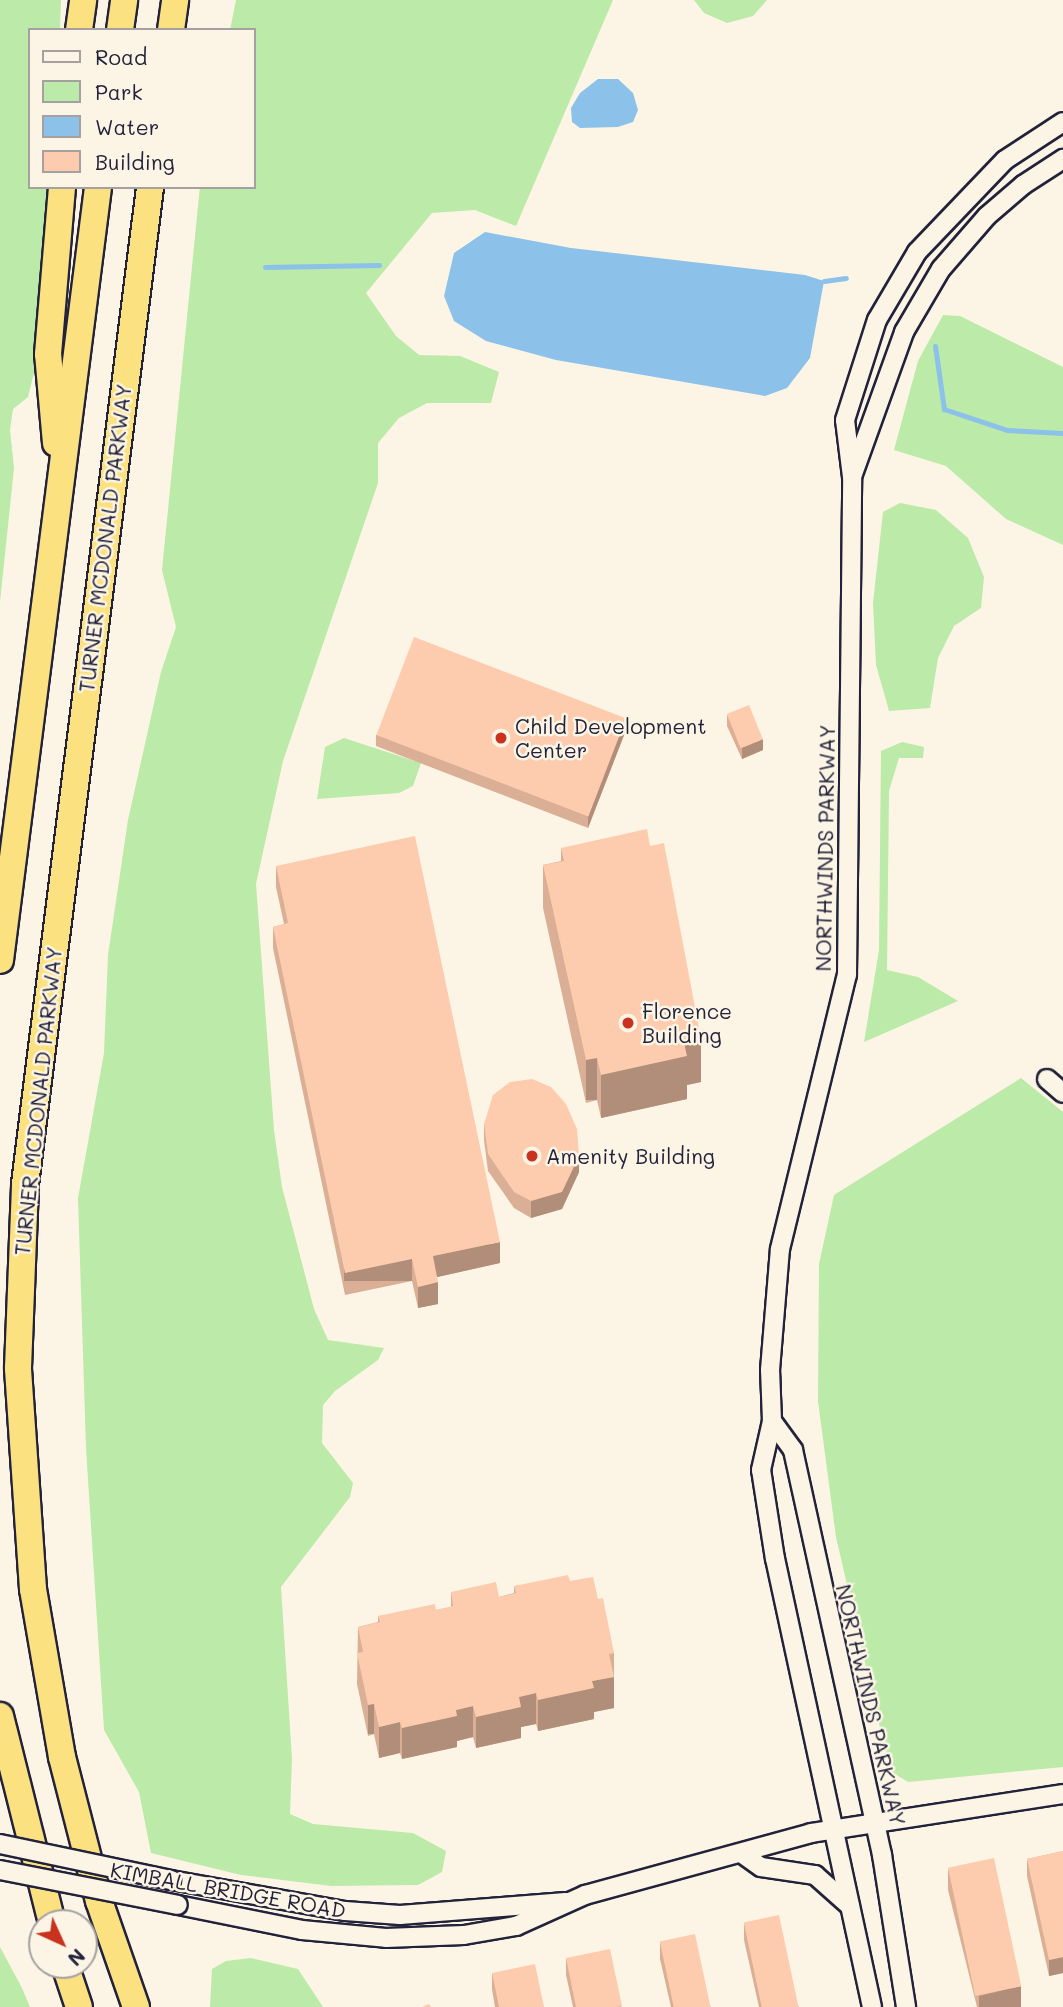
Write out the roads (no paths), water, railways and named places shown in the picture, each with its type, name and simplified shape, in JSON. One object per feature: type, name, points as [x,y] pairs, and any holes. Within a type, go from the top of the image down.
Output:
[{"type":"highway","points":[[79,28],[83,0]]},
{"type":"highway","points":[[120,28],[124,0]]},
{"type":"highway","points":[[171,28],[175,0]]},
{"type":"highway","points":[[62,189],[48,354],[49,399],[62,473]]},
{"type":"highway","points":[[0,960],[98,189]]},
{"type":"highway","name":"TURNER MCDONALD PARKWAY","points":[[136,2007],[99,1901],[62,1757],[33,1589],[18,1368],[25,1184],[150,189]]},
{"type":"highway","points":[[0,1716],[48,1909]]},
{"type":"highway","points":[[70,1979],[79,2007]]},
{"type":"street","name":"NORTHWINDS PARKWAY","points":[[872,2007],[832,1830],[761,1470],[772,1421],[770,1370],[780,1249],[847,975],[852,477],[845,420],[877,320],[917,252],[1005,160],[1063,122]]},
{"type":"street","name":"NORTHWINDS PARKWAY","points":[[852,477],[904,332],[941,269],[987,216],[1023,185],[1063,159]]},
{"type":"street","points":[[1047,1079],[1063,1093]]},
{"type":"street","name":"NORTHWINDS PARKWAY","points":[[772,1421],[793,1451],[874,1823],[906,2007]]},
{"type":"street","name":"KIMBALL BRIDGE ROAD","points":[[0,1870],[302,1930],[386,1938],[464,1935],[516,1926],[568,1901],[832,1830],[1063,1794]]},
{"type":"street","name":"KIMBALL BRIDGE ROAD","points":[[0,1844],[171,1880],[345,1910],[400,1915],[568,1901]]},
{"type":"street","points":[[741,1853],[761,1867],[793,1869],[826,1880],[850,1907]]},
{"type":"water","points":[[598,79],[618,79],[633,93],[638,110],[633,122],[618,127],[580,128],[572,122],[571,108],[580,93]]},
{"type":"water","points":[[485,232],[571,248],[805,275],[824,281],[810,358],[787,388],[765,396],[556,360],[486,341],[454,321],[444,296],[454,253]]},
{"type":"waterway","points":[[265,267],[379,265]]},
{"type":"waterway","points":[[824,281],[846,278]]},
{"type":"waterway","points":[[935,346],[944,409],[1007,430],[1063,433]]},
{"type":"place","name":"Child Development Center","points":[[501,738]]},
{"type":"place","name":"Florence Building","points":[[628,1023]]},
{"type":"place","name":"Amenity Building","points":[[532,1156]]}]
